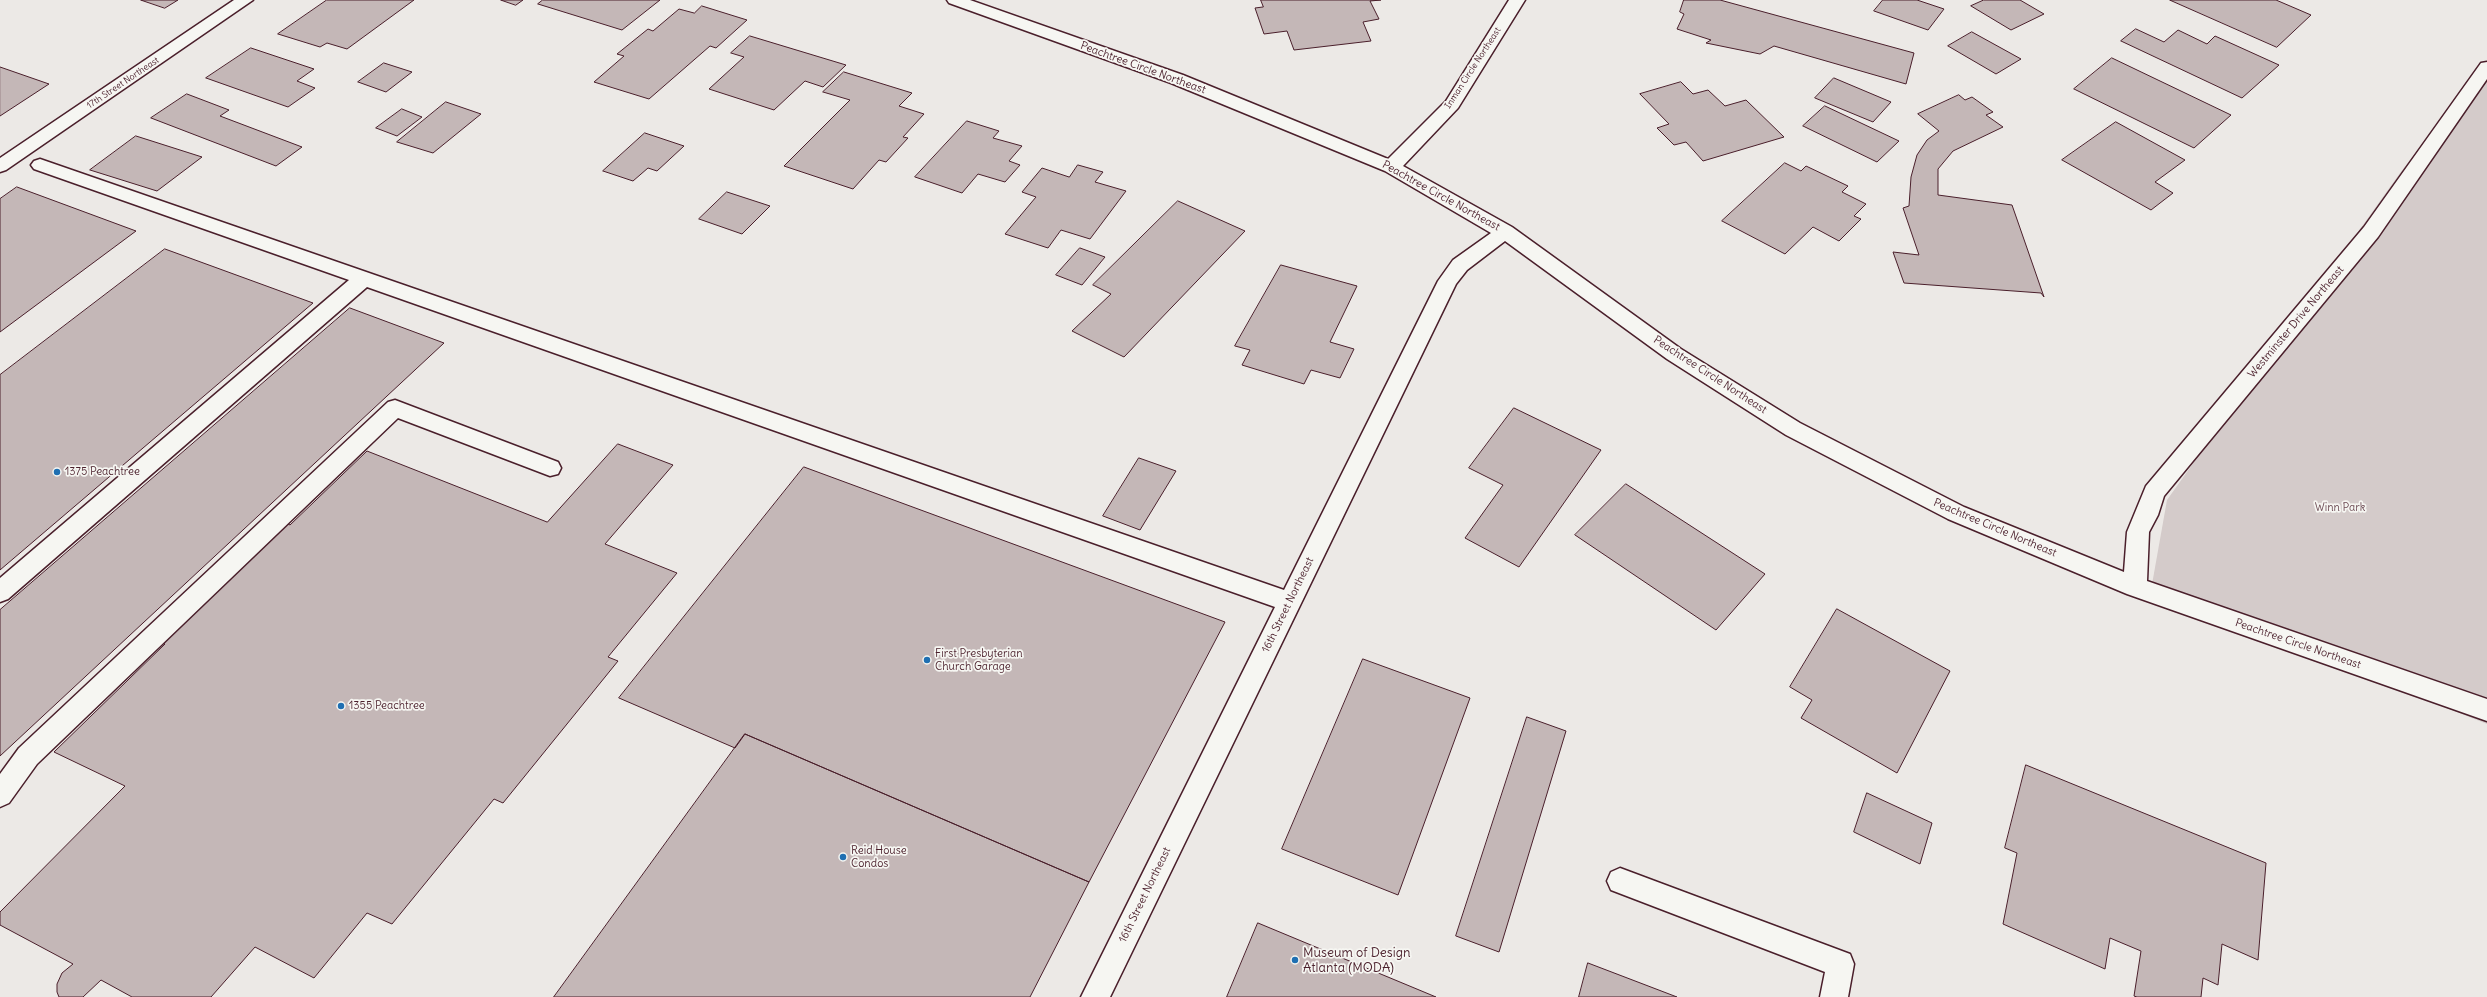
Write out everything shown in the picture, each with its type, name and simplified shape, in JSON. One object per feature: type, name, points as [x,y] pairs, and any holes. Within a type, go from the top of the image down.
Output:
[{"type":"street","name":"17th Street Northeast","points":[[0,166],[245,0]]},
{"type":"street","name":"Peachtree Circle Northeast","points":[[955,0],[1177,79],[1390,168],[1505,232],[1674,354],[1793,429],[1956,512],[2136,587],[2487,710]]},
{"type":"street","name":"Inman Circle Northeast","points":[[1390,168],[1452,104],[1517,0]]},
{"type":"street","name":"Westminster Drive Northeast","points":[[2136,587],[2138,532],[2147,515],[2154,492],[2371,232],[2487,67]]},
{"type":"street","points":[[40,165],[1289,602]]},
{"type":"street","name":"16th Street Northeast","points":[[1095,997],[1448,281],[1460,265],[1505,232]]},
{"type":"street","points":[[0,592],[364,278]]},
{"type":"street","points":[[0,794],[28,756],[395,408],[550,468]]},
{"type":"street","points":[[1620,881],[1840,964],[1834,997]]},
{"type":"green space","name":"Winn Park","points":[[2487,62],[2487,724],[2151,590],[2167,500],[2400,173]]},
{"type":"building","points":[[141,0],[178,0],[165,8]]},
{"type":"building","points":[[327,0],[414,0],[347,49],[327,43],[320,47],[278,34]]},
{"type":"building","points":[[501,0],[523,0],[516,5]]},
{"type":"building","points":[[543,0],[660,0],[622,30],[538,4]]},
{"type":"building","points":[[1261,0],[1381,0],[1370,1],[1379,19],[1363,22],[1371,41],[1294,50],[1287,31],[1264,34],[1255,8],[1263,7]]},
{"type":"building","points":[[1684,0],[1720,0],[1914,53],[1906,84],[1774,46],[1760,54],[1706,43],[1711,40],[1677,29],[1684,14],[1680,12]]},
{"type":"building","points":[[1883,0],[1917,0],[1944,9],[1928,30],[1874,11]]},
{"type":"building","points":[[1984,0],[2020,0],[2044,14],[2011,30],[1971,6]]},
{"type":"building","points":[[2170,0],[2276,0],[2311,15],[2277,47]]},
{"type":"building","points":[[702,6],[747,20],[716,48],[710,46],[649,99],[594,82],[624,56],[617,54],[648,29],[653,31],[679,9],[694,13]]},
{"type":"building","points":[[2136,29],[2164,42],[2178,30],[2207,44],[2215,36],[2279,65],[2242,98],[2121,41]]},
{"type":"building","points":[[1972,32],[2021,59],[1996,74],[1948,46]]},
{"type":"building","points":[[750,36],[846,65],[823,87],[805,81],[774,110],[709,89],[744,57],[731,53]]},
{"type":"building","points":[[251,48],[314,69],[297,81],[315,88],[288,107],[206,78]]},
{"type":"building","points":[[2112,58],[2231,115],[2194,148],[2074,89]]},
{"type":"building","points":[[384,63],[412,72],[386,92],[358,82]]},
{"type":"building","points":[[0,67],[49,84],[0,116]]},
{"type":"building","points":[[844,72],[912,93],[899,106],[924,114],[903,137],[908,138],[886,162],[879,160],[853,189],[784,166],[850,100],[823,92]]},
{"type":"building","points":[[1834,78],[1891,102],[1873,122],[1815,98]]},
{"type":"building","points":[[1681,82],[1693,94],[1708,90],[1725,106],[1746,100],[1784,137],[1703,161],[1686,142],[1674,145],[1657,128],[1669,124],[1640,94]]},
{"type":"building","points":[[187,94],[229,110],[220,116],[302,147],[276,166],[151,118]]},
{"type":"building","points":[[1959,95],[1965,100],[1972,97],[1993,112],[1986,115],[2003,127],[1953,151],[1938,169],[1938,195],[2012,205],[2044,297],[2041,293],[1904,283],[1893,252],[1919,255],[1903,208],[1909,206],[1911,177],[1917,155],[1927,140],[1939,131],[1918,114]]},
{"type":"building","points":[[446,102],[481,114],[433,153],[397,142]]},
{"type":"building","points":[[1825,106],[1899,141],[1877,162],[1803,126]]},
{"type":"building","points":[[402,109],[422,117],[397,136],[376,128]]},
{"type":"building","points":[[967,121],[999,131],[993,138],[1022,146],[1009,161],[1020,165],[1005,182],[978,174],[962,193],[915,177]]},
{"type":"building","points":[[2116,122],[2185,160],[2155,182],[2173,193],[2151,210],[2062,160]]},
{"type":"building","points":[[645,133],[684,146],[657,171],[648,168],[633,181],[603,171]]},
{"type":"building","points":[[136,136],[202,157],[157,191],[90,170]]},
{"type":"building","points":[[1785,163],[1801,171],[1806,166],[1848,186],[1842,192],[1866,204],[1854,216],[1861,219],[1839,241],[1813,227],[1785,254],[1722,221]]},
{"type":"building","points":[[1078,165],[1103,172],[1095,182],[1126,191],[1090,239],[1061,230],[1048,248],[1005,234],[1036,197],[1022,192],[1042,168],[1069,177]]},
{"type":"building","points":[[17,187],[136,231],[0,332],[0,199]]},
{"type":"building","points":[[727,192],[770,206],[742,234],[699,219]]},
{"type":"building","points":[[1178,201],[1245,231],[1124,357],[1072,331],[1111,294],[1093,285]]},
{"type":"building","points":[[1080,248],[1105,257],[1082,285],[1056,275]]},
{"type":"building","name":"1375 Peachtree","points":[[165,249],[313,303],[0,570],[0,375]]},
{"type":"building","points":[[1281,265],[1357,286],[1330,342],[1354,349],[1340,378],[1311,370],[1304,384],[1242,365],[1250,350],[1235,346]]},
{"type":"building","points":[[350,308],[444,343],[0,756],[0,610]]},
{"type":"building","points":[[1514,408],[1601,450],[1519,567],[1465,538],[1503,485],[1469,468]]},
{"type":"building","name":"1355 Peachtree","points":[[618,444],[673,465],[605,544],[677,573],[608,657],[618,661],[503,803],[494,799],[392,924],[367,913],[314,978],[255,947],[211,997],[132,997],[101,980],[83,997],[59,997],[57,992],[57,984],[62,973],[73,964],[0,925],[0,912],[125,786],[54,752],[165,644],[158,641],[283,521],[290,525],[367,451],[547,522]]},
{"type":"building","points":[[1139,458],[1176,471],[1140,530],[1103,516]]},
{"type":"building","name":"First Presbyterian Church Garage","points":[[804,467],[1225,622],[1089,882],[745,734],[735,748],[619,698]]},
{"type":"building","points":[[1626,484],[1765,574],[1716,630],[1575,535]]},
{"type":"building","points":[[1837,609],[1950,671],[1897,773],[1801,718],[1812,700],[1790,687]]},
{"type":"building","points":[[1363,659],[1470,698],[1398,895],[1282,849]]},
{"type":"building","points":[[1527,717],[1566,731],[1499,952],[1456,936]]},
{"type":"building","name":"Reid House Condos","points":[[745,734],[1089,882],[1030,997],[554,997]]},
{"type":"building","points":[[2026,765],[2266,863],[2258,960],[2222,944],[2218,985],[2203,978],[2201,997],[2137,997],[2134,996],[2141,951],[2110,938],[2105,969],[2003,924],[2017,853],[2005,848]]},
{"type":"building","points":[[1867,793],[1932,823],[1920,864],[1854,832]]},
{"type":"building","name":"Museum of Design Atlanta (MODA)","points":[[1258,923],[1436,997],[1227,997]]},
{"type":"building","points":[[1588,963],[1677,997],[1579,997]]},
{"type":"place","name":"1375 Peachtree","points":[[57,472]]},
{"type":"place","name":"First Presbyterian Church Garage","points":[[927,660]]},
{"type":"place","name":"1355 Peachtree","points":[[341,706]]},
{"type":"place","name":"Reid House Condos","points":[[843,857]]},
{"type":"place","name":"Museum of Design Atlanta (MODA)","points":[[1295,960]]}]
